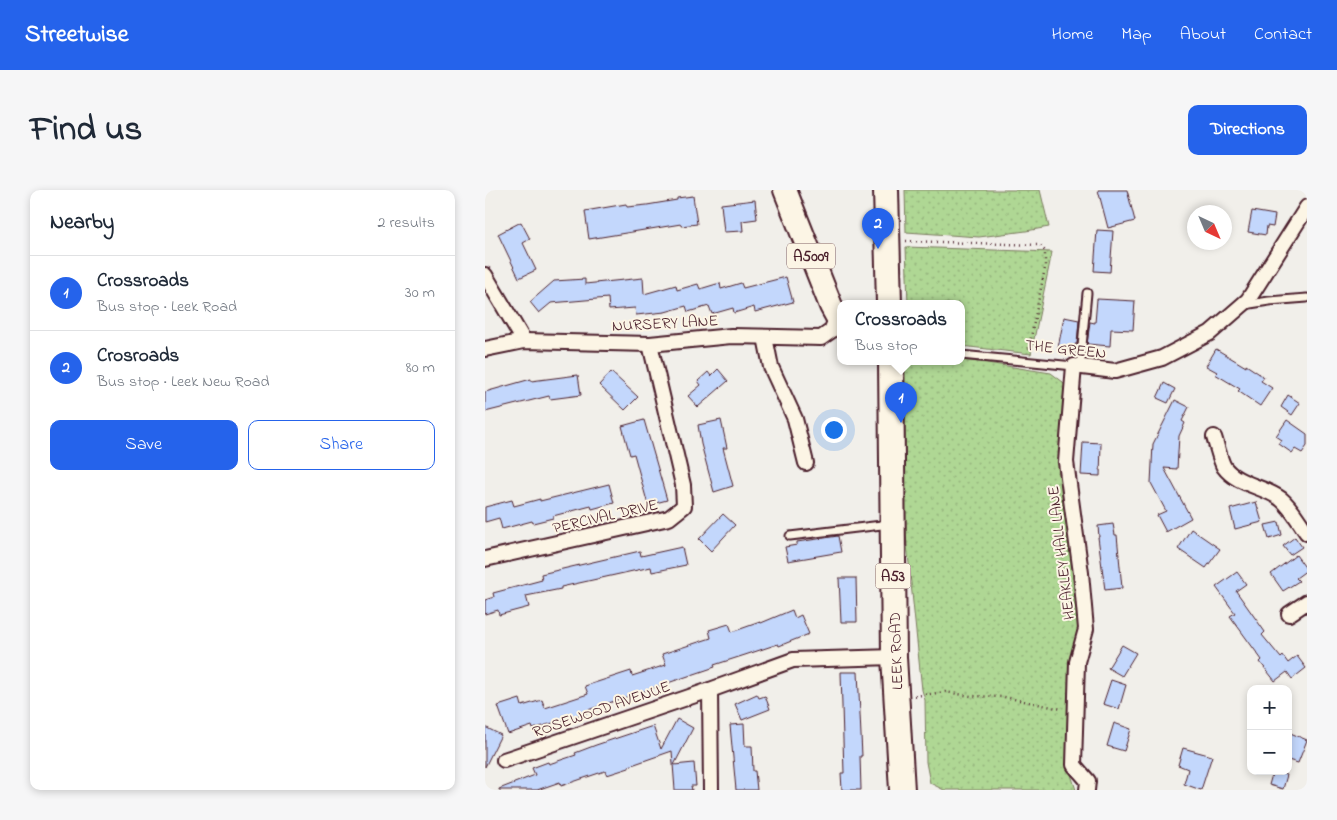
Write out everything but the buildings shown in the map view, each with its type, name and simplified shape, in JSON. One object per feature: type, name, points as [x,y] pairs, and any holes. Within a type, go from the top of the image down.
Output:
[{"type":"highway","points":[[886,190],[889,300]]},
{"type":"highway","name":"LEEK ROAD","points":[[891,365],[894,657],[902,790]]},
{"type":"main road","name":"A5009","points":[[785,190],[831,306],[837,315]]},
{"type":"street","name":"THE GREEN","points":[[1077,367],[1115,371],[1162,358],[1210,333],[1247,300],[1307,207]]},
{"type":"street","points":[[485,275],[524,341]]},
{"type":"street","name":"NURSERY LANE","points":[[485,349],[524,341],[650,344],[731,336],[821,338],[831,331],[837,321]]},
{"type":"street","points":[[765,337],[771,367],[795,418],[806,463]]},
{"type":"street","name":"PERCIVAL DRIVE","points":[[485,559],[669,518],[684,506],[683,485],[650,344]]},
{"type":"street","name":"HEAKLEY HALL LANE","points":[[1077,367],[1066,462],[1081,573],[1086,629],[1077,662],[1074,765],[1088,781],[1087,790]]},
{"type":"street","points":[[1214,437],[1224,466],[1243,482],[1281,499],[1307,533]]},
{"type":"street","points":[[1289,614],[1307,602]]},
{"type":"street","name":"ROSEWOOD AVENUE","points":[[504,760],[793,660],[894,657]]},
{"type":"street","points":[[710,690],[711,790]]},
{"type":"lane","points":[[1077,367],[1087,293]]},
{"type":"lane","points":[[1241,305],[1307,298]]},
{"type":"lane","name":"THE GREEN","points":[[965,354],[1077,367]]},
{"type":"lane","points":[[790,536],[893,524]]},
{"type":"path","points":[[887,241],[1040,244],[1045,251],[1045,268],[1026,361]]},
{"type":"path","points":[[896,698],[945,692],[971,696],[1004,697],[1076,712]]},
{"type":"green space","points":[[905,190],[1040,190],[1049,227],[979,237],[906,232]]},
{"type":"green space","points":[[906,247],[1052,252],[1031,354],[965,346],[965,300],[908,300]]},
{"type":"green space","points":[[965,360],[1051,373],[1063,382],[1068,391],[1082,628],[1073,665],[1067,762],[1076,790],[944,790],[930,783],[926,762],[925,700],[922,690],[905,525],[905,365],[965,365]]},
{"type":"place","name":"Crosroads","points":[[878,249]]},
{"type":"place","name":"Crossroads","points":[[901,423]]}]
